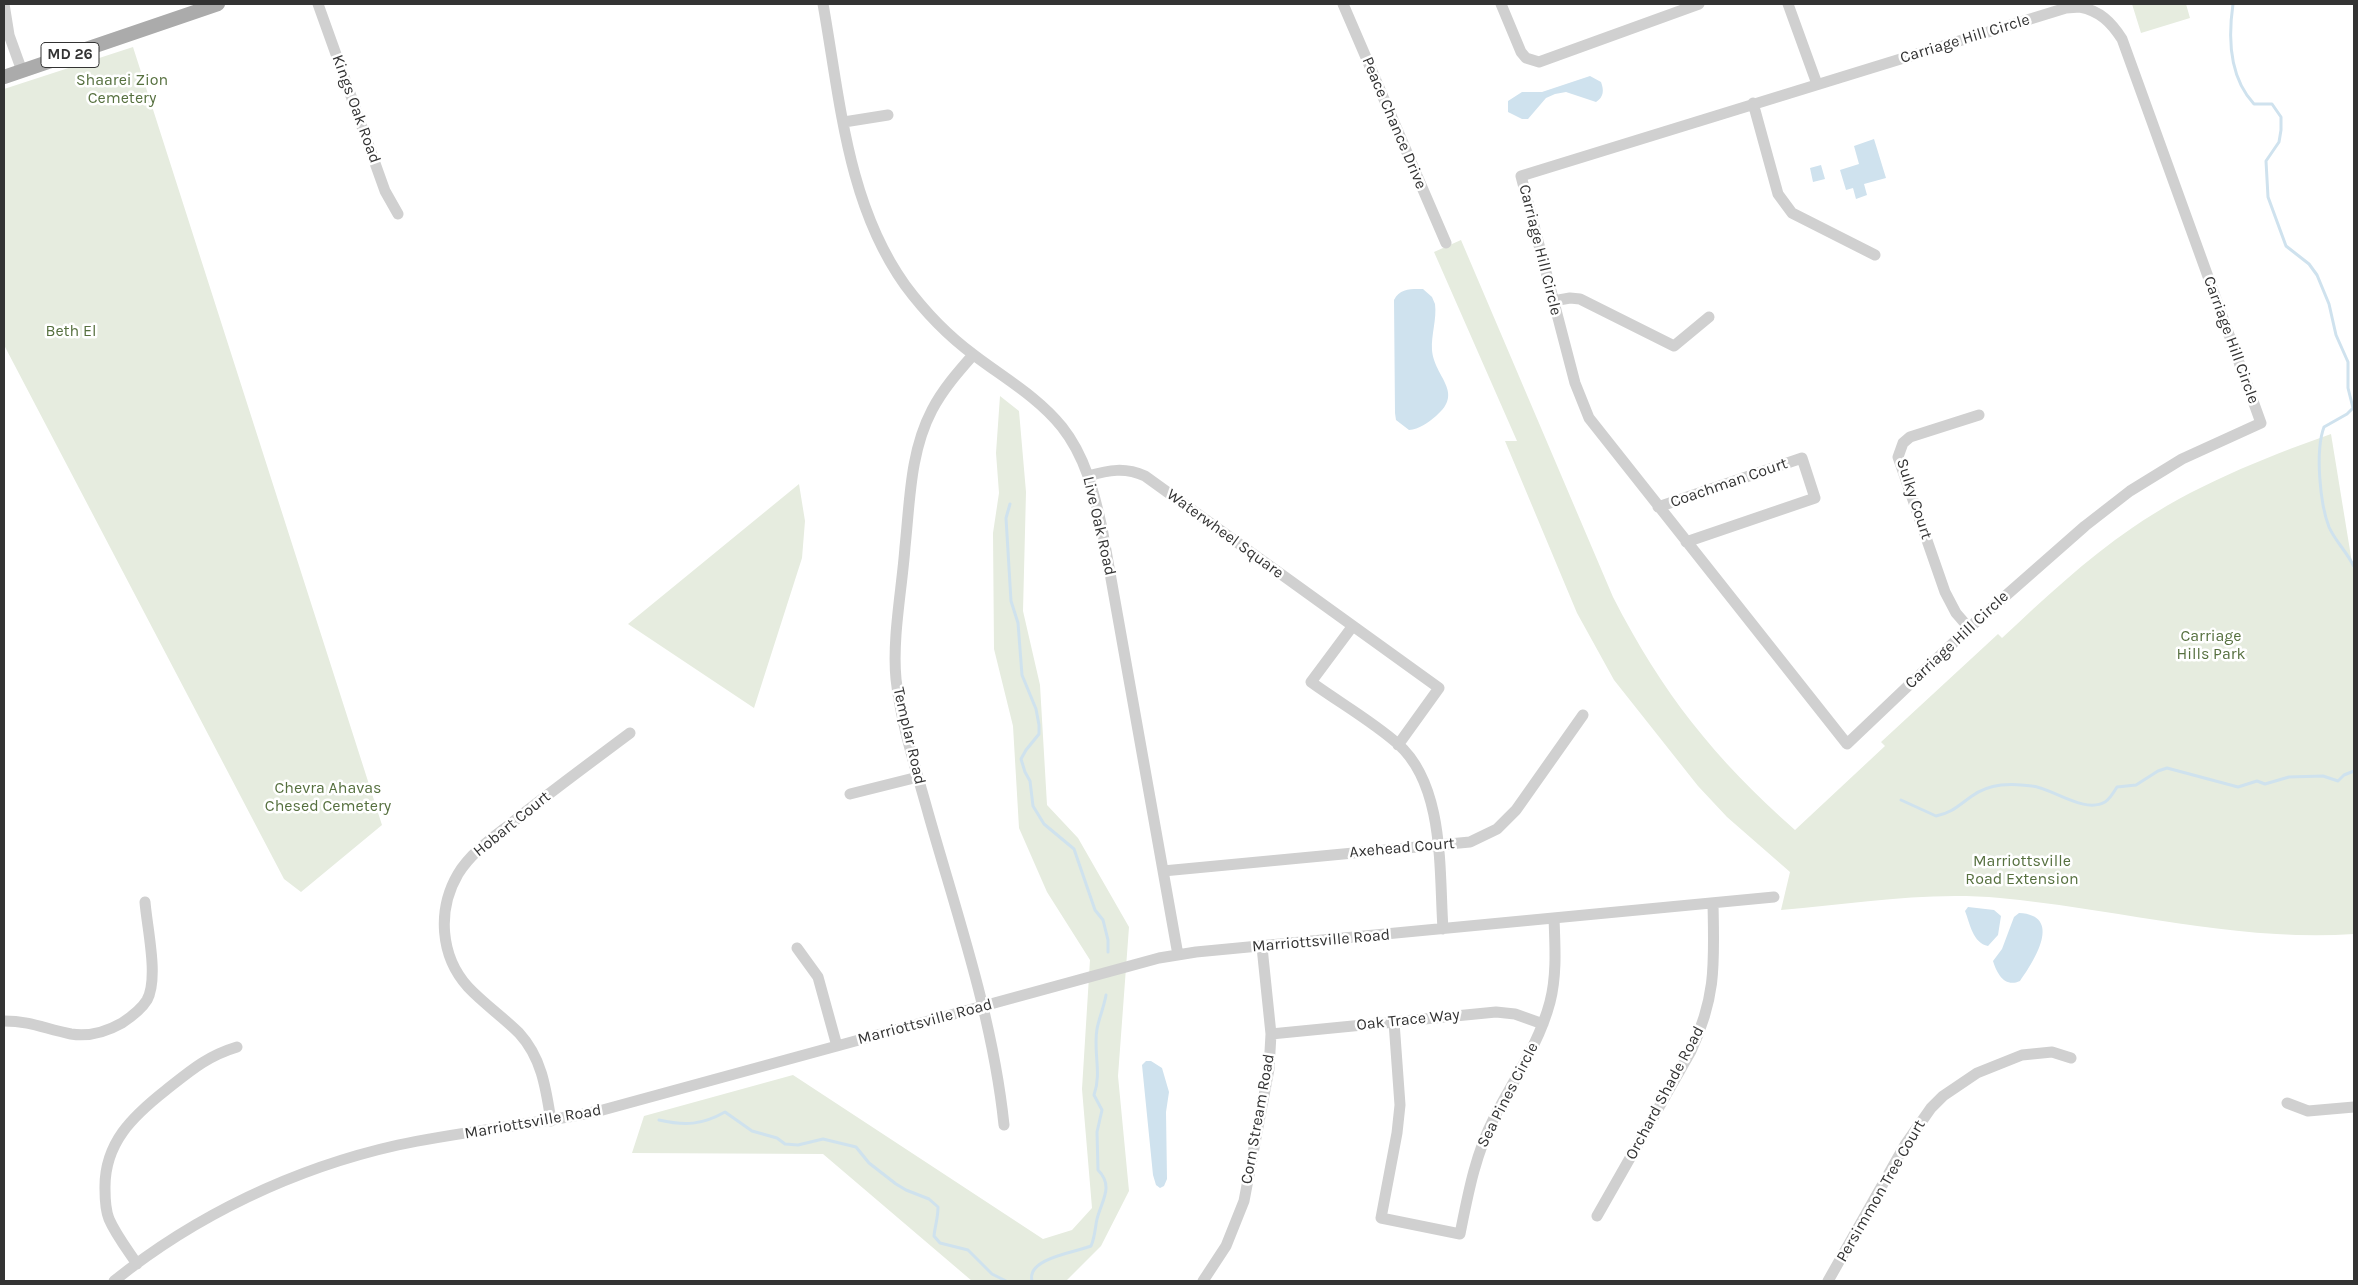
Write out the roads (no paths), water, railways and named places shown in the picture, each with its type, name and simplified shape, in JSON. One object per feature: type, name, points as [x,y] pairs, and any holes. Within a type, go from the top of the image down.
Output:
[{"type":"main road","name":"MD 26","points":[[4,77],[218,4]]},
{"type":"street","points":[[4,4],[9,35],[22,71]]},
{"type":"street","name":"Kings Oak Road","points":[[318,4],[385,191],[398,214]]},
{"type":"street","name":"Live Oak Road","points":[[823,4],[844,122],[858,185],[865,208],[883,250],[905,284],[932,319],[973,355],[1028,395],[1054,417],[1072,441],[1088,476],[1102,528],[1178,955]]},
{"type":"street","name":"Peace Chance Drive","points":[[1343,4],[1446,243]]},
{"type":"street","points":[[1501,4],[1521,52],[1526,58],[1539,62],[1699,4]]},
{"type":"street","points":[[1788,4],[1817,84]]},
{"type":"street","name":"Carriage Hill Circle","points":[[2080,7],[2104,16],[2122,39],[2261,423],[2182,459],[2130,492],[2077,532],[1969,628],[1847,744],[1588,418],[1575,383],[1521,176],[1817,84],[2066,8],[2080,7]]},
{"type":"street","points":[[1753,103],[1778,194],[1786,207],[1792,213],[1875,255]]},
{"type":"street","points":[[844,122],[888,115]]},
{"type":"street","points":[[1553,300],[1570,298],[1580,300],[1674,346],[1709,316]]},
{"type":"street","name":"Templar Road","points":[[973,355],[945,388],[932,409],[912,468],[897,642],[896,678],[918,777],[983,1006],[997,1067],[1004,1125]]},
{"type":"street","name":"Sulky Court","points":[[1969,628],[1956,613],[1945,592],[1898,458],[1903,443],[1910,437],[1980,415]]},
{"type":"street","name":"Coachman Court","points":[[1658,507],[1802,458],[1815,498],[1686,542]]},
{"type":"street","name":"Waterwheel Square","points":[[1088,476],[1119,469],[1129,470],[1145,476],[1439,688],[1398,745]]},
{"type":"street","points":[[1352,627],[1311,682],[1398,745],[1423,775],[1432,805],[1437,844],[1443,929]]},
{"type":"street","name":"Axehead Court","points":[[1162,871],[1470,842],[1497,829],[1516,810],[1583,715]]},
{"type":"street","name":"Hobart Court","points":[[551,1121],[544,1080],[528,1045],[519,1033],[468,988],[451,960],[444,936],[445,910],[458,874],[480,848],[538,801],[630,732]]},
{"type":"street","points":[[850,794],[918,777]]},
{"type":"street","name":"Marriottsville Road","points":[[114,1281],[181,1234],[231,1206],[322,1166],[399,1145],[551,1121],[599,1111],[1139,963],[1178,955],[1774,897]]},
{"type":"street","points":[[4,1021],[34,1023],[71,1034],[88,1035],[115,1027],[138,1011],[146,1001],[152,977],[145,902]]},
{"type":"street","name":"Orchard Shade Road","points":[[1597,1216],[1692,1050],[1702,1027],[1708,1009],[1714,970],[1713,903]]},
{"type":"street","name":"Sea Pines Circle","points":[[1394,1022],[1400,1105],[1382,1218],[1460,1234],[1470,1181],[1481,1145],[1543,1024],[1551,999],[1555,969],[1554,918]]},
{"type":"street","name":"Corn Stream Road","points":[[1203,1281],[1226,1246],[1244,1201],[1269,1069],[1271,1034],[1262,947]]},
{"type":"street","points":[[797,948],[818,977],[837,1046]]},
{"type":"street","name":"Oak Trace Way","points":[[1271,1034],[1496,1012],[1515,1014],[1543,1024]]},
{"type":"street","points":[[137,1264],[112,1226],[105,1199],[106,1172],[115,1142],[126,1126],[141,1110],[198,1064],[216,1053],[237,1047]]},
{"type":"street","name":"Persimmon Tree Court","points":[[1828,1281],[1905,1145],[1931,1108],[1943,1096],[1977,1073],[2022,1055],[2052,1052],[2071,1058]]},
{"type":"street","points":[[2287,1103],[2308,1111],[2354,1107]]},
{"type":"water","points":[[1590,76],[1601,82],[1602,85],[1602,96],[1596,102],[1566,92],[1546,98],[1528,119],[1522,119],[1508,112],[1508,101],[1522,92],[1542,92]]},
{"type":"water","points":[[1874,139],[1886,178],[1864,184],[1867,195],[1856,199],[1853,188],[1846,190],[1840,170],[1859,164],[1854,146]]},
{"type":"water","points":[[1821,165],[1825,179],[1813,182],[1810,168]]},
{"type":"water","points":[[1423,289],[1432,297],[1435,304],[1432,350],[1434,360],[1446,384],[1448,399],[1444,407],[1433,419],[1420,427],[1409,430],[1396,420],[1395,413],[1394,300],[1403,291]]},
{"type":"water","points":[[1968,907],[1994,910],[2001,916],[1998,935],[1988,946],[1975,937],[1965,911]]},
{"type":"water","points":[[2019,913],[2032,916],[2040,922],[2043,930],[2042,940],[2038,951],[2020,981],[2010,983],[2002,979],[1993,961],[2002,949],[2014,917]]},
{"type":"water","points":[[1146,1061],[1151,1061],[1162,1068],[1169,1092],[1166,1112],[1167,1179],[1164,1186],[1160,1188],[1156,1185],[1153,1175],[1142,1065]]},
{"type":"waterway","points":[[2233,4],[2231,17],[2232,57],[2239,82],[2254,104],[2272,104],[2281,117],[2279,142],[2266,161],[2268,197],[2286,246],[2309,264],[2317,275],[2329,304],[2336,335],[2348,362],[2348,388],[2353,408],[2347,414],[2324,427],[2321,437],[2319,463],[2323,505],[2329,527],[2354,567]]},
{"type":"waterway","points":[[1010,504],[1006,518],[1011,601],[1018,623],[1022,675],[1036,709],[1039,725],[1039,734],[1021,759],[1030,781],[1033,806],[1044,824],[1074,849],[1095,910],[1103,920],[1108,940],[1108,952]]},
{"type":"waterway","points":[[1901,800],[1936,816],[1951,811],[1979,792],[2001,785],[2032,786],[2078,803],[2097,805],[2107,801],[2117,787],[2136,785],[2158,771],[2167,768],[2238,787],[2257,781],[2265,784],[2289,777],[2323,776],[2338,781],[2344,775],[2354,771]]},
{"type":"waterway","points":[[1032,1281],[1032,1273],[1044,1261],[1091,1246],[1094,1236],[1106,1188],[1103,1176],[1098,1170],[1097,1132],[1102,1110],[1094,1095],[1097,1079],[1097,1029],[1106,995]]},
{"type":"waterway","points":[[659,1120],[685,1124],[709,1120],[725,1112],[752,1131],[777,1138],[785,1144],[798,1145],[823,1139],[856,1147],[869,1163],[896,1184],[929,1199],[938,1207],[934,1236],[940,1243],[968,1250],[992,1274],[1006,1281]]},
{"type":"park label","name":"Shaarei Zion Cemetery","points":[[122,89]]},
{"type":"park label","name":"Beth El","points":[[71,331]]},
{"type":"park label","name":"Carriage Hills Park","points":[[2211,645]]},
{"type":"park label","name":"Chevra Ahavas Chesed Cemetery","points":[[328,797]]},
{"type":"park label","name":"Marriottsville Road Extension","points":[[2022,870]]}]
